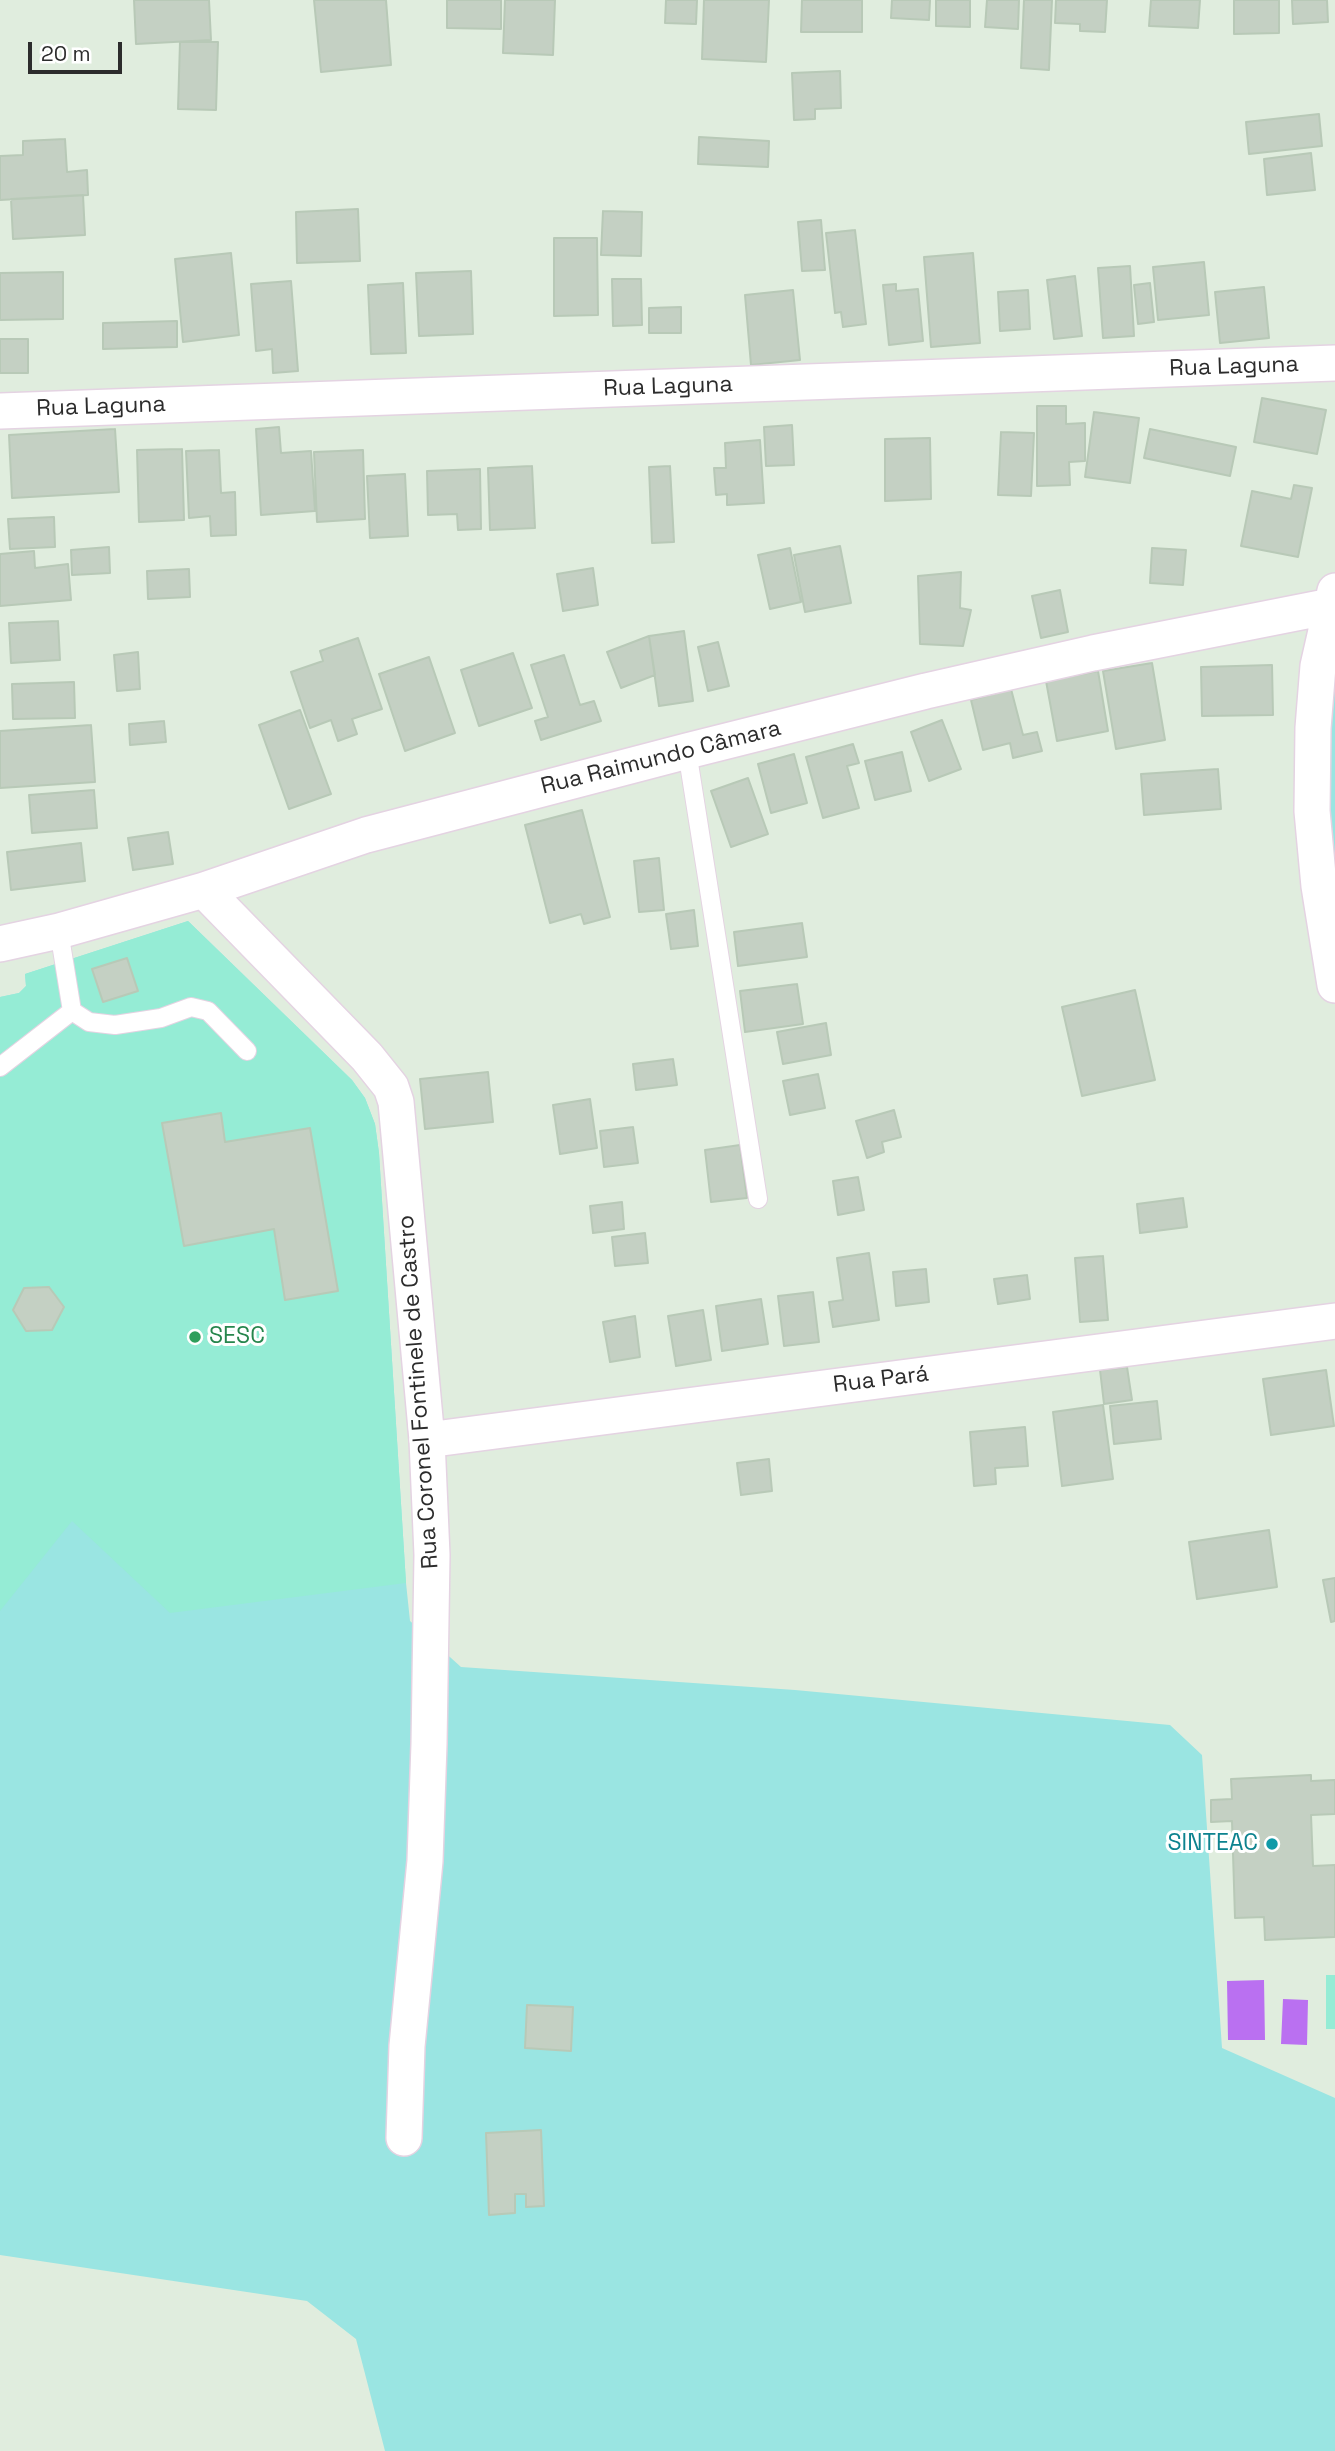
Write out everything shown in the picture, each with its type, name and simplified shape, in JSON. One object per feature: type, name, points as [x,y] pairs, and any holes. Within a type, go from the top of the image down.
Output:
[{"type":"street","name":"Rua Laguna","points":[[0,411],[1335,363]]},
{"type":"street","name":"Rua Raimundo Câmara","points":[[0,944],[59,931],[204,890],[366,835],[687,751],[926,691],[1333,598]]},
{"type":"street","points":[[1333,598],[1318,666],[1312,811],[1319,886],[1335,985]]},
{"type":"street","name":"Rua Coronel Fontinele de Castro","points":[[204,890],[367,1057],[391,1087],[396,1102],[427,1440],[432,1555],[425,1861],[407,2046],[404,2138]]},
{"type":"street","name":"Rua Pará","points":[[427,1440],[1335,1321]]},
{"type":"lane","points":[[687,751],[758,1199]]},
{"type":"lane","points":[[59,931],[72,1010],[89,1022],[116,1025],[162,1018],[191,1007],[208,1010],[247,1051]]},
{"type":"lane","points":[[0,1067],[72,1010]]},
{"type":"shaded area","points":[[1335,656],[1335,901],[1327,833],[1327,734]]},
{"type":"shaded area","points":[[188,921],[352,1080],[365,1098],[375,1124],[410,1621],[461,1667],[795,1690],[1170,1725],[1202,1755],[1222,2048],[1335,2098],[1335,2451],[385,2451],[356,2339],[307,2301],[0,2255],[0,997],[19,993],[26,986],[25,974]]},
{"type":"shaded area","name":"SESC","points":[[188,921],[352,1080],[365,1098],[375,1124],[406,1583],[170,1613],[72,1521],[0,1611],[0,997],[19,993],[26,986],[25,974]]},
{"type":"shaded area","points":[[1326,1975],[1335,1975],[1335,2029],[1326,2029]]},
{"type":"shaded area","points":[[1264,1980],[1265,2040],[1228,2040],[1227,1981]]},
{"type":"shaded area","points":[[1283,1999],[1308,2000],[1307,2045],[1281,2044]]},
{"type":"building","points":[[134,0],[209,0],[211,40],[136,44]]},
{"type":"building","points":[[314,0],[386,0],[391,65],[321,72]]},
{"type":"building","points":[[447,0],[501,0],[501,29],[447,28]]},
{"type":"building","points":[[505,0],[555,0],[553,55],[503,53]]},
{"type":"building","points":[[666,0],[697,0],[696,24],[665,23]]},
{"type":"building","points":[[704,0],[769,0],[766,62],[702,59]]},
{"type":"building","points":[[802,0],[862,0],[862,32],[801,32]]},
{"type":"building","points":[[892,0],[930,0],[929,20],[891,18]]},
{"type":"building","points":[[936,0],[970,0],[970,27],[936,26]]},
{"type":"building","points":[[987,0],[1019,0],[1018,29],[985,27]]},
{"type":"building","points":[[1024,0],[1052,0],[1049,70],[1021,68]]},
{"type":"building","points":[[1056,0],[1107,0],[1105,32],[1080,31],[1080,24],[1055,23]]},
{"type":"building","points":[[1151,0],[1200,0],[1198,28],[1149,26]]},
{"type":"building","points":[[1234,0],[1279,0],[1279,33],[1234,34]]},
{"type":"building","points":[[1292,0],[1327,0],[1328,22],[1293,24]]},
{"type":"building","points":[[180,42],[218,42],[216,110],[178,109]]},
{"type":"building","points":[[840,71],[841,108],[815,109],[815,119],[794,120],[792,73]]},
{"type":"building","points":[[1319,114],[1322,146],[1249,154],[1246,122]]},
{"type":"building","points":[[699,137],[769,141],[768,167],[698,164]]},
{"type":"building","points":[[65,139],[67,172],[87,170],[88,195],[0,200],[0,156],[23,155],[23,141]]},
{"type":"building","points":[[1311,153],[1315,190],[1267,195],[1264,159]]},
{"type":"building","points":[[83,195],[85,235],[13,239],[11,199]]},
{"type":"building","points":[[358,209],[360,261],[297,263],[296,212]]},
{"type":"building","points":[[603,211],[642,212],[641,256],[601,255]]},
{"type":"building","points":[[821,220],[825,270],[802,271],[798,222]]},
{"type":"building","points":[[855,230],[866,324],[843,327],[841,312],[835,313],[826,233]]},
{"type":"building","points":[[554,238],[597,238],[598,315],[554,316]]},
{"type":"building","points":[[231,253],[239,335],[183,342],[175,259]]},
{"type":"building","points":[[973,253],[980,343],[931,347],[924,257]]},
{"type":"building","points":[[1204,262],[1209,315],[1158,320],[1153,267]]},
{"type":"building","points":[[1130,266],[1134,336],[1103,338],[1098,268]]},
{"type":"building","points":[[471,271],[473,334],[419,336],[416,273]]},
{"type":"building","points":[[63,272],[63,319],[0,320],[0,273]]},
{"type":"building","points":[[1075,276],[1082,336],[1054,339],[1047,280]]},
{"type":"building","points":[[612,279],[641,279],[642,325],[613,326]]},
{"type":"building","points":[[291,281],[298,371],[273,373],[272,349],[256,351],[251,284]]},
{"type":"building","points":[[403,283],[406,353],[371,354],[368,285]]},
{"type":"building","points":[[1150,283],[1154,322],[1138,324],[1134,285]]},
{"type":"building","points":[[896,284],[896,291],[918,289],[923,341],[889,345],[883,285]]},
{"type":"building","points":[[1264,287],[1269,338],[1220,343],[1215,292]]},
{"type":"building","points":[[793,290],[800,360],[751,365],[745,295]]},
{"type":"building","points":[[1028,290],[1030,329],[1000,331],[998,292]]},
{"type":"building","points":[[681,307],[681,333],[649,333],[649,308]]},
{"type":"building","points":[[177,321],[177,347],[103,349],[103,323]]},
{"type":"building","points":[[0,339],[28,339],[28,373],[0,373]]},
{"type":"building","points":[[1262,398],[1326,410],[1317,454],[1254,442]]},
{"type":"building","points":[[1037,406],[1066,406],[1066,424],[1085,423],[1085,461],[1069,462],[1070,485],[1037,486]]},
{"type":"building","points":[[1094,412],[1139,418],[1130,483],[1085,477]]},
{"type":"building","points":[[792,425],[794,465],[766,466],[764,427]]},
{"type":"building","points":[[279,427],[281,453],[311,451],[315,511],[261,515],[256,429]]},
{"type":"building","points":[[115,429],[119,492],[12,498],[9,435]]},
{"type":"building","points":[[1150,429],[1236,447],[1230,476],[1144,458]]},
{"type":"building","points":[[1001,432],[1034,433],[1031,496],[998,495]]},
{"type":"building","points":[[930,438],[931,499],[885,501],[885,439]]},
{"type":"building","points":[[760,440],[764,503],[727,505],[727,494],[716,495],[714,468],[726,468],[725,443]]},
{"type":"building","points":[[182,449],[184,520],[139,522],[137,450]]},
{"type":"building","points":[[219,450],[221,493],[235,492],[236,535],[211,536],[210,516],[189,518],[186,451]]},
{"type":"building","points":[[363,450],[365,519],[317,522],[314,452]]},
{"type":"building","points":[[532,466],[535,528],[490,530],[488,468]]},
{"type":"building","points":[[670,466],[674,542],[652,543],[649,467]]},
{"type":"building","points":[[480,469],[481,529],[458,530],[457,514],[428,515],[427,471]]},
{"type":"building","points":[[405,474],[408,536],[370,538],[367,476]]},
{"type":"building","points":[[1294,485],[1312,488],[1298,557],[1241,546],[1252,491],[1291,499]]},
{"type":"building","points":[[54,517],[55,547],[10,549],[8,519]]},
{"type":"building","points":[[840,546],[851,603],[805,612],[794,555]]},
{"type":"building","points":[[109,547],[110,573],[72,575],[71,550]]},
{"type":"building","points":[[790,548],[801,602],[770,609],[758,555]]},
{"type":"building","points":[[1152,548],[1186,550],[1183,585],[1150,583]]},
{"type":"building","points":[[34,551],[35,568],[68,564],[71,600],[0,606],[0,554]]},
{"type":"building","points":[[593,568],[598,605],[563,611],[557,574]]},
{"type":"building","points":[[189,569],[190,597],[148,599],[147,571]]},
{"type":"building","points":[[961,572],[960,608],[971,610],[963,646],[920,644],[918,576]]},
{"type":"building","points":[[1060,590],[1068,632],[1041,638],[1032,596]]},
{"type":"building","points":[[58,621],[60,660],[11,663],[9,623]]},
{"type":"building","points":[[684,631],[693,701],[659,706],[649,636]]},
{"type":"building","points":[[649,636],[655,675],[621,688],[607,652]]},
{"type":"building","points":[[358,638],[382,709],[352,719],[357,734],[338,741],[331,720],[310,728],[291,672],[323,661],[320,651]]},
{"type":"building","points":[[718,642],[729,686],[708,691],[698,647]]},
{"type":"building","points":[[138,652],[140,689],[117,691],[114,655]]},
{"type":"building","points":[[513,653],[532,708],[479,726],[461,670]]},
{"type":"building","points":[[564,655],[580,705],[594,701],[601,721],[541,740],[535,721],[548,717],[531,665]]},
{"type":"building","points":[[429,657],[455,733],[405,751],[379,674]]},
{"type":"building","points":[[1152,663],[1165,740],[1116,749],[1103,671]]},
{"type":"building","points":[[1272,665],[1273,715],[1202,716],[1201,667]]},
{"type":"building","points":[[1098,671],[1108,731],[1057,741],[1046,681]]},
{"type":"building","points":[[74,682],[75,718],[13,719],[12,684]]},
{"type":"building","points":[[1011,689],[1023,735],[1037,732],[1042,751],[1013,758],[1010,743],[983,750],[971,700]]},
{"type":"building","points":[[300,710],[331,794],[289,809],[259,725]]},
{"type":"building","points":[[942,720],[961,769],[929,781],[911,732]]},
{"type":"building","points":[[164,721],[166,742],[130,745],[129,724]]},
{"type":"building","points":[[91,725],[95,782],[0,788],[0,731]]},
{"type":"building","points":[[853,744],[859,763],[847,766],[859,808],[823,818],[806,757]]},
{"type":"building","points":[[902,752],[911,791],[875,800],[865,761]]},
{"type":"building","points":[[794,754],[807,803],[771,813],[758,764]]},
{"type":"building","points":[[1218,769],[1221,809],[1144,815],[1141,774]]},
{"type":"building","points":[[748,778],[768,834],[731,847],[711,791]]},
{"type":"building","points":[[94,790],[97,828],[32,833],[29,795]]},
{"type":"building","points":[[582,810],[610,917],[584,924],[581,914],[550,923],[525,825]]},
{"type":"building","points":[[168,832],[173,864],[133,870],[128,838]]},
{"type":"building","points":[[81,843],[85,881],[11,890],[7,852]]},
{"type":"building","points":[[659,858],[664,910],[639,912],[634,861]]},
{"type":"building","points":[[694,910],[698,946],[671,949],[666,914]]},
{"type":"building","points":[[802,923],[807,957],[738,966],[734,932]]},
{"type":"building","points":[[127,958],[138,991],[103,1002],[92,969]]},
{"type":"building","points":[[797,984],[803,1024],[745,1032],[740,991]]},
{"type":"building","points":[[1135,990],[1155,1080],[1082,1096],[1062,1007]]},
{"type":"building","points":[[826,1023],[831,1055],[783,1064],[777,1032]]},
{"type":"building","points":[[673,1059],[677,1085],[636,1090],[633,1064]]},
{"type":"building","points":[[488,1072],[493,1122],[425,1129],[420,1079]]},
{"type":"building","points":[[818,1074],[825,1108],[790,1115],[783,1081]]},
{"type":"building","points":[[590,1099],[597,1148],[560,1154],[553,1105]]},
{"type":"building","points":[[894,1110],[901,1137],[882,1142],[884,1152],[867,1158],[856,1121]]},
{"type":"building","name":"SESC","points":[[221,1113],[225,1142],[310,1128],[338,1291],[285,1300],[274,1229],[184,1246],[162,1123]]},
{"type":"building","points":[[633,1127],[638,1163],[604,1167],[600,1131]]},
{"type":"building","points":[[740,1145],[747,1198],[711,1202],[705,1150]]},
{"type":"building","points":[[858,1177],[864,1210],[838,1215],[833,1181]]},
{"type":"building","points":[[1183,1198],[1187,1227],[1140,1233],[1137,1204]]},
{"type":"building","points":[[622,1202],[624,1229],[593,1233],[590,1206]]},
{"type":"building","points":[[645,1233],[648,1263],[615,1266],[612,1237]]},
{"type":"building","points":[[869,1253],[879,1320],[833,1327],[829,1302],[843,1300],[837,1258]]},
{"type":"building","points":[[1103,1256],[1108,1320],[1080,1322],[1075,1258]]},
{"type":"building","points":[[926,1269],[929,1302],[896,1306],[893,1272]]},
{"type":"building","points":[[1027,1275],[1030,1299],[998,1304],[994,1279]]},
{"type":"building","points":[[49,1287],[64,1307],[52,1330],[26,1331],[13,1310],[24,1288]]},
{"type":"building","points":[[813,1292],[819,1342],[784,1346],[778,1296]]},
{"type":"building","points":[[761,1299],[768,1344],[722,1351],[716,1306]]},
{"type":"building","points":[[703,1310],[711,1360],[676,1366],[668,1316]]},
{"type":"building","points":[[635,1316],[640,1357],[610,1362],[603,1322]]},
{"type":"building","points":[[1127,1367],[1132,1400],[1104,1404],[1100,1370]]},
{"type":"building","points":[[1326,1370],[1334,1426],[1271,1435],[1263,1379]]},
{"type":"building","points":[[1157,1401],[1161,1439],[1114,1444],[1110,1406]]},
{"type":"building","points":[[1103,1405],[1113,1479],[1062,1486],[1053,1412]]},
{"type":"building","points":[[1025,1427],[1028,1466],[995,1468],[996,1484],[974,1486],[970,1432]]},
{"type":"building","points":[[769,1459],[772,1491],[741,1495],[737,1463]]},
{"type":"building","points":[[1269,1530],[1277,1587],[1197,1599],[1189,1542]]},
{"type":"building","points":[[1335,1578],[1335,1621],[1331,1622],[1323,1580]]},
{"type":"building","name":"SINTEAC","points":[[1311,1775],[1311,1781],[1335,1780],[1335,1814],[1311,1815],[1313,1866],[1335,1865],[1335,1937],[1265,1940],[1264,1917],[1235,1918],[1232,1821],[1211,1822],[1211,1800],[1232,1799],[1231,1779]]},
{"type":"building","points":[[527,2005],[573,2007],[571,2051],[525,2048]]},
{"type":"building","points":[[541,2130],[544,2206],[526,2207],[526,2194],[515,2194],[515,2213],[489,2215],[486,2133]]},
{"type":"place","name":"SESC","points":[[195,1337]]},
{"type":"place","name":"SINTEAC","points":[[1272,1844]]}]
